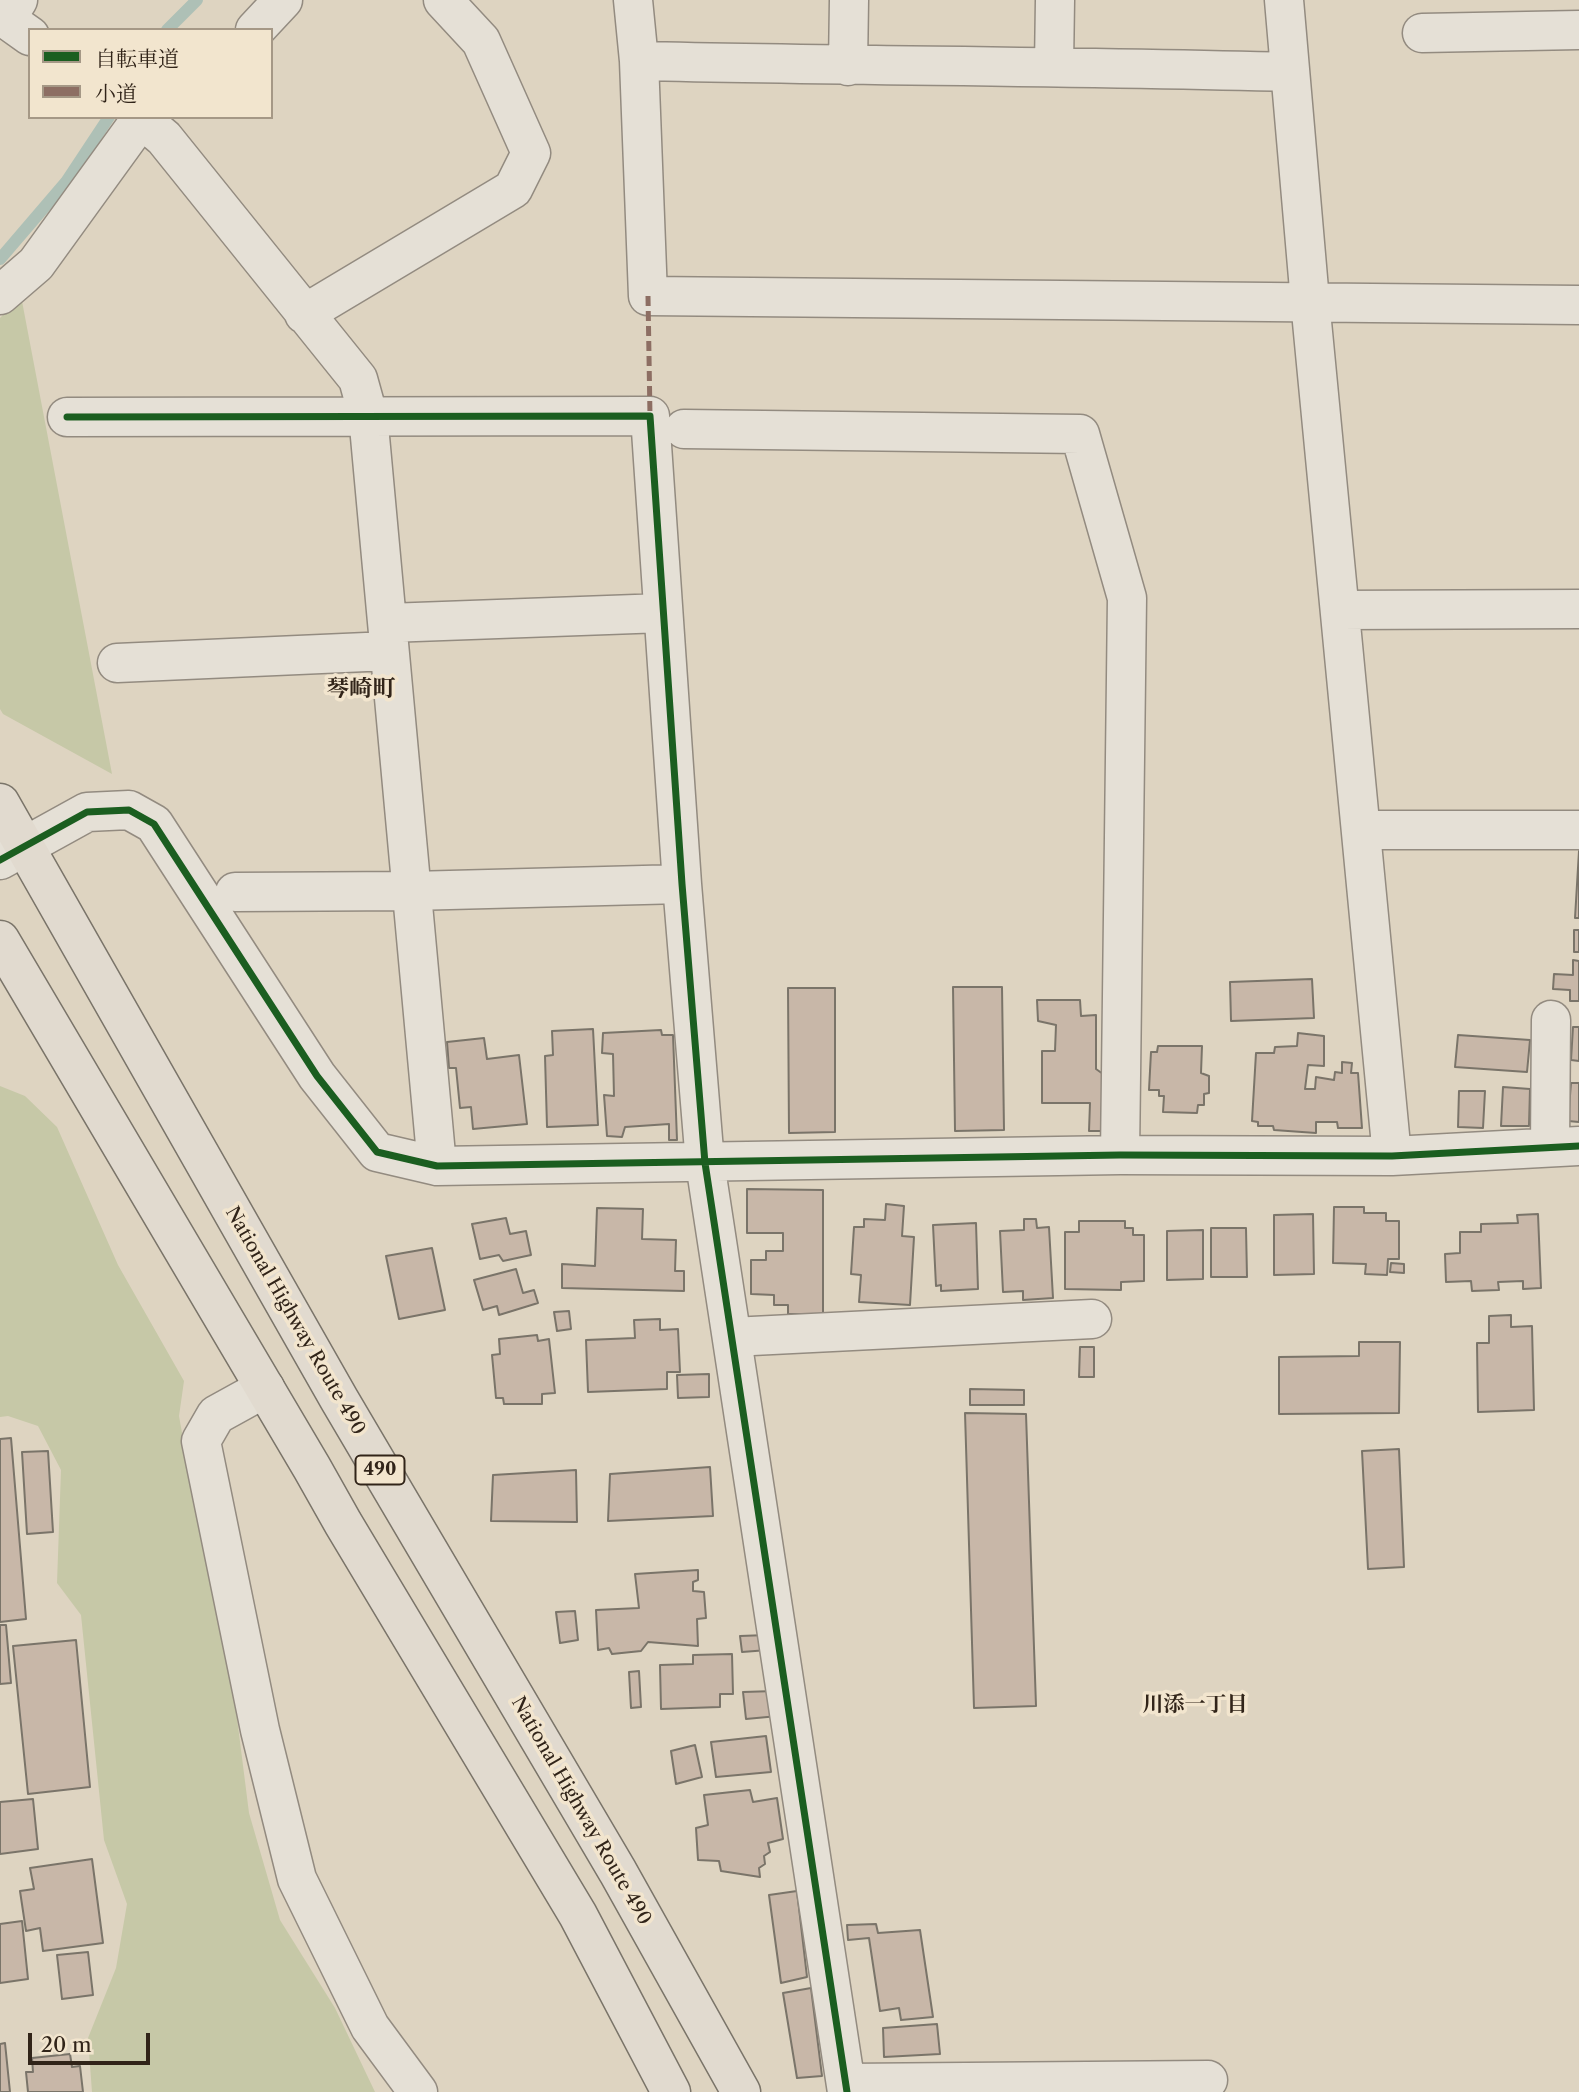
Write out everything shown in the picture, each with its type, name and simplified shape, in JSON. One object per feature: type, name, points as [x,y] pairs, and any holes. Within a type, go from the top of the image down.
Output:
[{"type":"highway","name":"National Highway Route 490","points":[[0,803],[12,853],[618,1872],[741,2092]]},
{"type":"highway","points":[[0,940],[343,1523],[578,1915],[671,2092]]},
{"type":"street","points":[[18,0],[6,19],[28,35]]},
{"type":"street","points":[[257,28],[283,0]]},
{"type":"street","points":[[304,314],[513,189],[531,153],[481,41],[443,0]]},
{"type":"street","points":[[633,0],[639,61],[648,296],[1579,305]]},
{"type":"street","points":[[848,66],[849,0]]},
{"type":"street","points":[[1054,66],[1055,0]]},
{"type":"street","points":[[1284,0],[1310,301],[1392,1156]]},
{"type":"street","points":[[1422,33],[1579,30]]},
{"type":"street","points":[[639,61],[1289,72]]},
{"type":"street","points":[[0,295],[36,264],[156,123],[304,314],[358,379],[368,415],[437,1166]]},
{"type":"street","points":[[67,417],[650,416],[682,884],[705,1163],[846,2087],[1208,2080]]},
{"type":"street","points":[[684,429],[1080,434],[1127,598],[1120,1155]]},
{"type":"street","points":[[1340,610],[1579,609]]},
{"type":"street","points":[[117,663],[663,614]]},
{"type":"street","points":[[12,853],[87,813],[130,810],[154,824],[317,1076],[377,1152],[437,1166],[1120,1155],[1392,1156],[1565,1146],[1551,1020]]},
{"type":"street","points":[[1361,830],[1579,830]]},
{"type":"street","points":[[234,892],[411,891],[682,884]]},
{"type":"street","points":[[732,1337],[1092,1319]]},
{"type":"street","points":[[265,1388],[216,1415],[201,1441],[254,1703],[297,1880],[370,2026],[418,2092]]},
{"type":"green space","points":[[21,296],[112,774],[3,714],[0,709],[0,318]]},
{"type":"green space","points":[[0,1086],[25,1096],[57,1127],[118,1265],[184,1381],[179,1416],[191,1484],[227,1639],[249,1813],[280,1920],[335,2008],[375,2092],[92,2092],[88,2038],[116,1968],[127,1904],[104,1840],[81,1615],[57,1583],[61,1470],[38,1426],[8,1416],[0,1417]]},
{"type":"building","points":[[1579,851],[1579,918],[1575,918]]},
{"type":"building","points":[[1574,930],[1579,930],[1579,952],[1574,952]]},
{"type":"building","points":[[1573,960],[1579,961],[1579,1001],[1570,1001],[1570,990],[1553,989],[1554,974],[1573,975]]},
{"type":"building","points":[[1312,979],[1314,1018],[1231,1021],[1230,982]]},
{"type":"building","points":[[953,987],[1002,987],[1004,1130],[955,1131]]},
{"type":"building","points":[[788,988],[835,988],[835,1132],[789,1133]]},
{"type":"building","points":[[1037,1000],[1080,1000],[1081,1016],[1096,1015],[1096,1069],[1103,1074],[1101,1131],[1089,1131],[1090,1103],[1042,1103],[1042,1051],[1055,1051],[1056,1025],[1038,1021]]},
{"type":"building","points":[[1573,1027],[1579,1027],[1579,1061],[1571,1060]]},
{"type":"building","points":[[593,1029],[598,1125],[547,1127],[545,1056],[553,1055],[552,1031]]},
{"type":"building","points":[[661,1030],[662,1035],[673,1035],[677,1140],[669,1140],[669,1124],[625,1127],[622,1137],[607,1136],[604,1095],[614,1096],[613,1054],[602,1053],[603,1033]]},
{"type":"building","points":[[1298,1033],[1324,1036],[1324,1066],[1308,1065],[1305,1089],[1315,1089],[1316,1077],[1334,1080],[1335,1072],[1342,1073],[1342,1062],[1352,1063],[1351,1073],[1358,1073],[1362,1128],[1338,1128],[1337,1122],[1316,1122],[1316,1133],[1274,1130],[1273,1126],[1258,1126],[1258,1122],[1252,1121],[1256,1053],[1274,1053],[1275,1047],[1297,1046]]},
{"type":"building","points":[[1458,1035],[1530,1040],[1527,1072],[1455,1067]]},
{"type":"building","points":[[484,1038],[487,1059],[519,1055],[527,1124],[473,1129],[471,1107],[460,1108],[456,1068],[449,1068],[447,1042]]},
{"type":"building","points":[[1158,1046],[1202,1046],[1201,1073],[1209,1076],[1209,1093],[1204,1094],[1204,1105],[1198,1105],[1197,1113],[1163,1112],[1164,1096],[1159,1096],[1159,1090],[1149,1090],[1151,1052],[1157,1052]]},
{"type":"building","points":[[1571,1083],[1579,1083],[1579,1122],[1568,1121]]},
{"type":"building","points":[[1503,1087],[1530,1089],[1529,1126],[1501,1126]]},
{"type":"building","points":[[1459,1091],[1485,1091],[1483,1128],[1458,1127]]},
{"type":"building","points":[[747,1189],[823,1190],[823,1314],[788,1314],[788,1305],[774,1305],[774,1295],[751,1294],[751,1260],[766,1260],[766,1251],[783,1251],[783,1233],[747,1233]]},
{"type":"building","points":[[886,1204],[904,1206],[902,1236],[914,1237],[910,1305],[859,1302],[861,1275],[851,1274],[854,1227],[864,1227],[864,1219],[885,1220]]},
{"type":"building","points":[[1334,1207],[1364,1207],[1364,1213],[1386,1213],[1386,1221],[1399,1221],[1399,1259],[1388,1259],[1387,1275],[1365,1274],[1366,1264],[1333,1263]]},
{"type":"building","points":[[597,1208],[643,1209],[642,1239],[676,1240],[675,1271],[684,1271],[684,1291],[562,1288],[562,1264],[595,1266]]},
{"type":"building","points":[[1313,1214],[1314,1274],[1274,1275],[1274,1215]]},
{"type":"building","points":[[1538,1214],[1541,1288],[1523,1289],[1523,1281],[1498,1282],[1499,1290],[1472,1291],[1471,1281],[1446,1282],[1445,1254],[1460,1253],[1460,1232],[1481,1232],[1481,1224],[1518,1223],[1517,1215]]},
{"type":"building","points":[[506,1218],[510,1234],[526,1231],[531,1255],[503,1261],[499,1255],[480,1259],[472,1224]]},
{"type":"building","points":[[1024,1219],[1036,1219],[1037,1228],[1049,1227],[1053,1298],[1023,1300],[1023,1291],[1003,1292],[1000,1231],[1024,1230]]},
{"type":"building","points":[[1079,1221],[1125,1221],[1125,1228],[1133,1228],[1133,1235],[1144,1235],[1144,1281],[1121,1282],[1121,1290],[1065,1289],[1065,1232],[1079,1232]]},
{"type":"building","points":[[976,1223],[978,1289],[941,1291],[941,1285],[936,1286],[933,1225]]},
{"type":"building","points":[[1211,1228],[1246,1228],[1247,1277],[1211,1277]]},
{"type":"building","points":[[1203,1230],[1203,1279],[1167,1280],[1167,1231]]},
{"type":"building","points":[[432,1248],[445,1310],[399,1319],[386,1256]]},
{"type":"building","points":[[1391,1263],[1404,1264],[1404,1273],[1390,1272]]},
{"type":"building","points":[[516,1269],[523,1293],[534,1290],[538,1303],[499,1315],[497,1306],[483,1310],[474,1280]]},
{"type":"building","points":[[569,1311],[571,1329],[557,1331],[554,1312]]},
{"type":"building","points":[[1511,1315],[1511,1327],[1532,1326],[1534,1410],[1478,1412],[1477,1343],[1489,1343],[1489,1316]]},
{"type":"building","points":[[660,1319],[660,1330],[678,1329],[680,1372],[667,1372],[667,1389],[588,1392],[586,1340],[635,1338],[634,1320]]},
{"type":"building","points":[[537,1335],[538,1341],[549,1339],[555,1393],[542,1394],[542,1404],[504,1404],[503,1398],[496,1398],[492,1355],[500,1354],[499,1339]]},
{"type":"building","points":[[1359,1342],[1400,1342],[1399,1413],[1279,1414],[1279,1357],[1359,1356]]},
{"type":"building","points":[[1080,1347],[1094,1347],[1094,1377],[1079,1377]]},
{"type":"building","points":[[709,1374],[709,1397],[678,1398],[677,1375]]},
{"type":"building","points":[[970,1389],[1024,1390],[1024,1405],[970,1405]]},
{"type":"building","points":[[965,1413],[1026,1414],[1036,1706],[974,1708]]},
{"type":"building","points":[[11,1438],[26,1619],[0,1622],[0,1439]]},
{"type":"building","points":[[1399,1449],[1404,1567],[1368,1569],[1362,1451]]},
{"type":"building","points":[[48,1451],[53,1532],[27,1534],[22,1452]]},
{"type":"building","points":[[710,1467],[713,1516],[608,1521],[610,1474]]},
{"type":"building","points":[[576,1470],[577,1522],[491,1521],[493,1475]]},
{"type":"building","points":[[698,1570],[698,1580],[693,1582],[693,1591],[704,1592],[706,1618],[697,1619],[698,1646],[648,1642],[641,1651],[612,1654],[609,1648],[598,1650],[596,1610],[639,1608],[635,1574]]},
{"type":"building","points":[[575,1611],[578,1640],[560,1643],[556,1612]]},
{"type":"building","points":[[0,1625],[6,1625],[11,1683],[0,1684]]},
{"type":"building","points":[[767,1635],[768,1650],[742,1652],[740,1636]]},
{"type":"building","points":[[76,1640],[90,1787],[28,1794],[13,1646]]},
{"type":"building","points":[[732,1654],[733,1694],[720,1694],[720,1707],[661,1709],[660,1665],[693,1664],[693,1655]]},
{"type":"building","points":[[639,1671],[641,1707],[631,1708],[629,1672]]},
{"type":"building","points":[[775,1691],[778,1716],[746,1719],[743,1692]]},
{"type":"building","points":[[766,1736],[771,1772],[716,1777],[711,1742]]},
{"type":"building","points":[[695,1745],[702,1777],[676,1784],[671,1751]]},
{"type":"building","points":[[750,1790],[753,1802],[777,1798],[783,1839],[768,1843],[770,1852],[764,1856],[765,1864],[759,1868],[760,1877],[721,1871],[719,1861],[698,1860],[696,1828],[708,1825],[704,1795]]},
{"type":"building","points":[[33,1799],[38,1849],[0,1854],[0,1802]]},
{"type":"building","points":[[92,1859],[103,1943],[43,1951],[40,1928],[26,1931],[20,1891],[34,1889],[30,1868]]},
{"type":"building","points":[[797,1891],[807,1977],[781,1983],[769,1895]]},
{"type":"building","points":[[22,1921],[28,1979],[0,1983],[0,1924]]},
{"type":"building","points":[[876,1924],[878,1933],[920,1930],[933,2017],[901,2020],[899,2008],[880,2011],[869,1938],[848,1940],[847,1925]]},
{"type":"building","points":[[88,1952],[93,1995],[62,1999],[57,1955]]},
{"type":"building","points":[[811,1988],[822,2076],[797,2078],[783,1993]]},
{"type":"building","points":[[937,2024],[940,2054],[884,2057],[883,2028]]},
{"type":"building","points":[[5,2043],[10,2092],[0,2092],[0,2044]]},
{"type":"building","points":[[70,2054],[72,2067],[80,2066],[83,2092],[28,2092],[26,2072],[33,2072],[32,2058]]},
{"type":"waterway","points":[[169,28],[197,0]]},
{"type":"waterway","points":[[0,259],[66,182],[108,119]]},
{"type":"marked path","points":[[648,296],[650,416]]},
{"type":"cycle path","points":[[67,417],[650,416],[682,884],[705,1163],[847,2092]]},
{"type":"cycle path","points":[[0,860],[87,812],[129,810],[154,824],[317,1076],[377,1152],[437,1166],[1120,1155],[1392,1156],[1579,1146]]},
{"type":"district","name":"琴崎町","points":[[361,689]]},
{"type":"district","name":"川添一丁目","points":[[1195,1705]]}]
